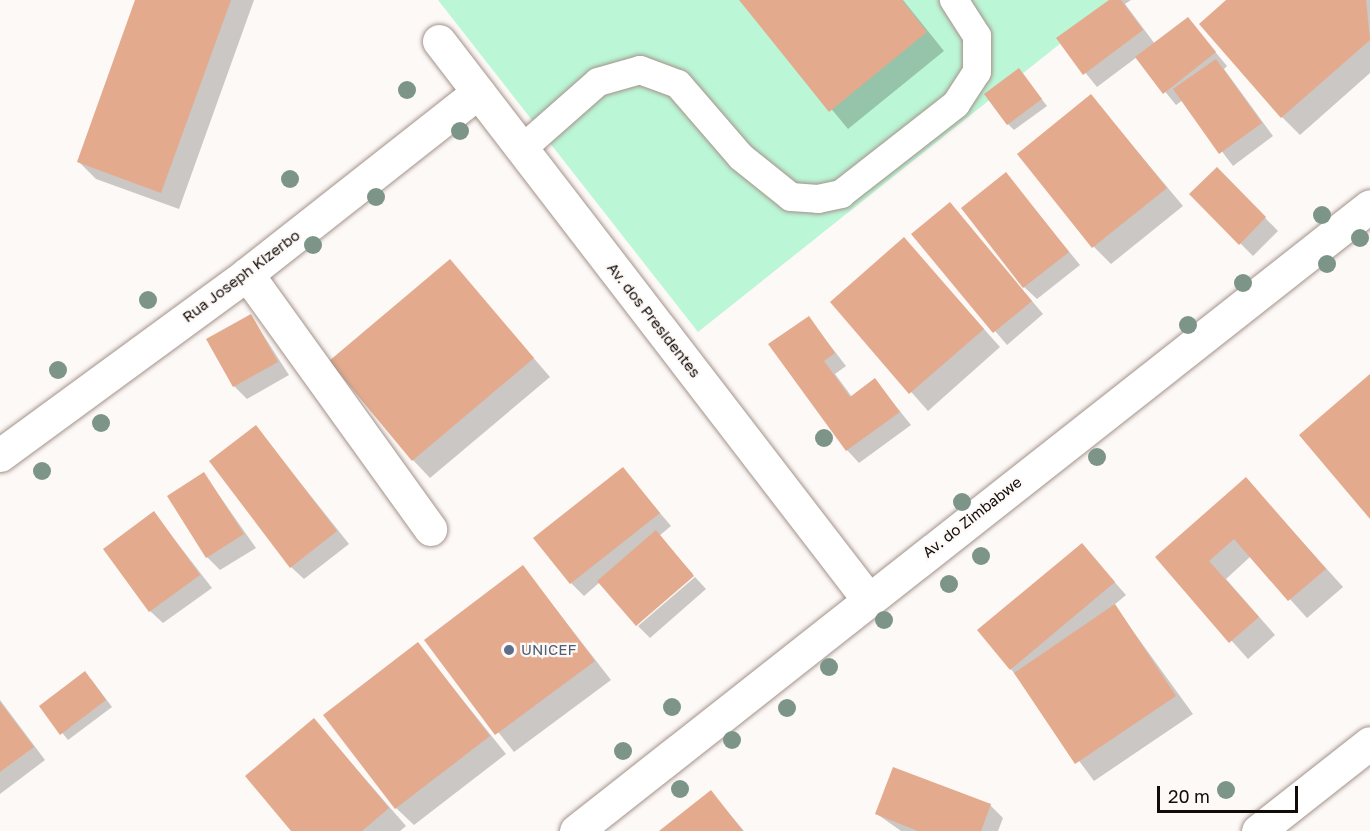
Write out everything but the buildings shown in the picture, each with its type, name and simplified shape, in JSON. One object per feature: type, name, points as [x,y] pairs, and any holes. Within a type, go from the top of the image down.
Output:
[{"type":"street","name":"Av. dos Presidentes","points":[[439,41],[868,599]]},
{"type":"street","name":"Rua Joseph Kizerbo","points":[[0,455],[247,274],[478,92]]},
{"type":"street","name":"Av. do Zimbabwe","points":[[576,831],[1370,206]]},
{"type":"street","points":[[247,274],[430,529]]},
{"type":"street","points":[[1258,831],[1370,743]]},
{"type":"lane","points":[[522,149],[598,82],[640,70],[678,84],[741,157],[791,197],[818,200],[841,194],[956,104],[977,72],[977,36],[954,0]]},
{"type":"green space","points":[[438,0],[1115,0],[698,332]]},
{"type":"place","name":"UNICEF","points":[[509,650]]}]
